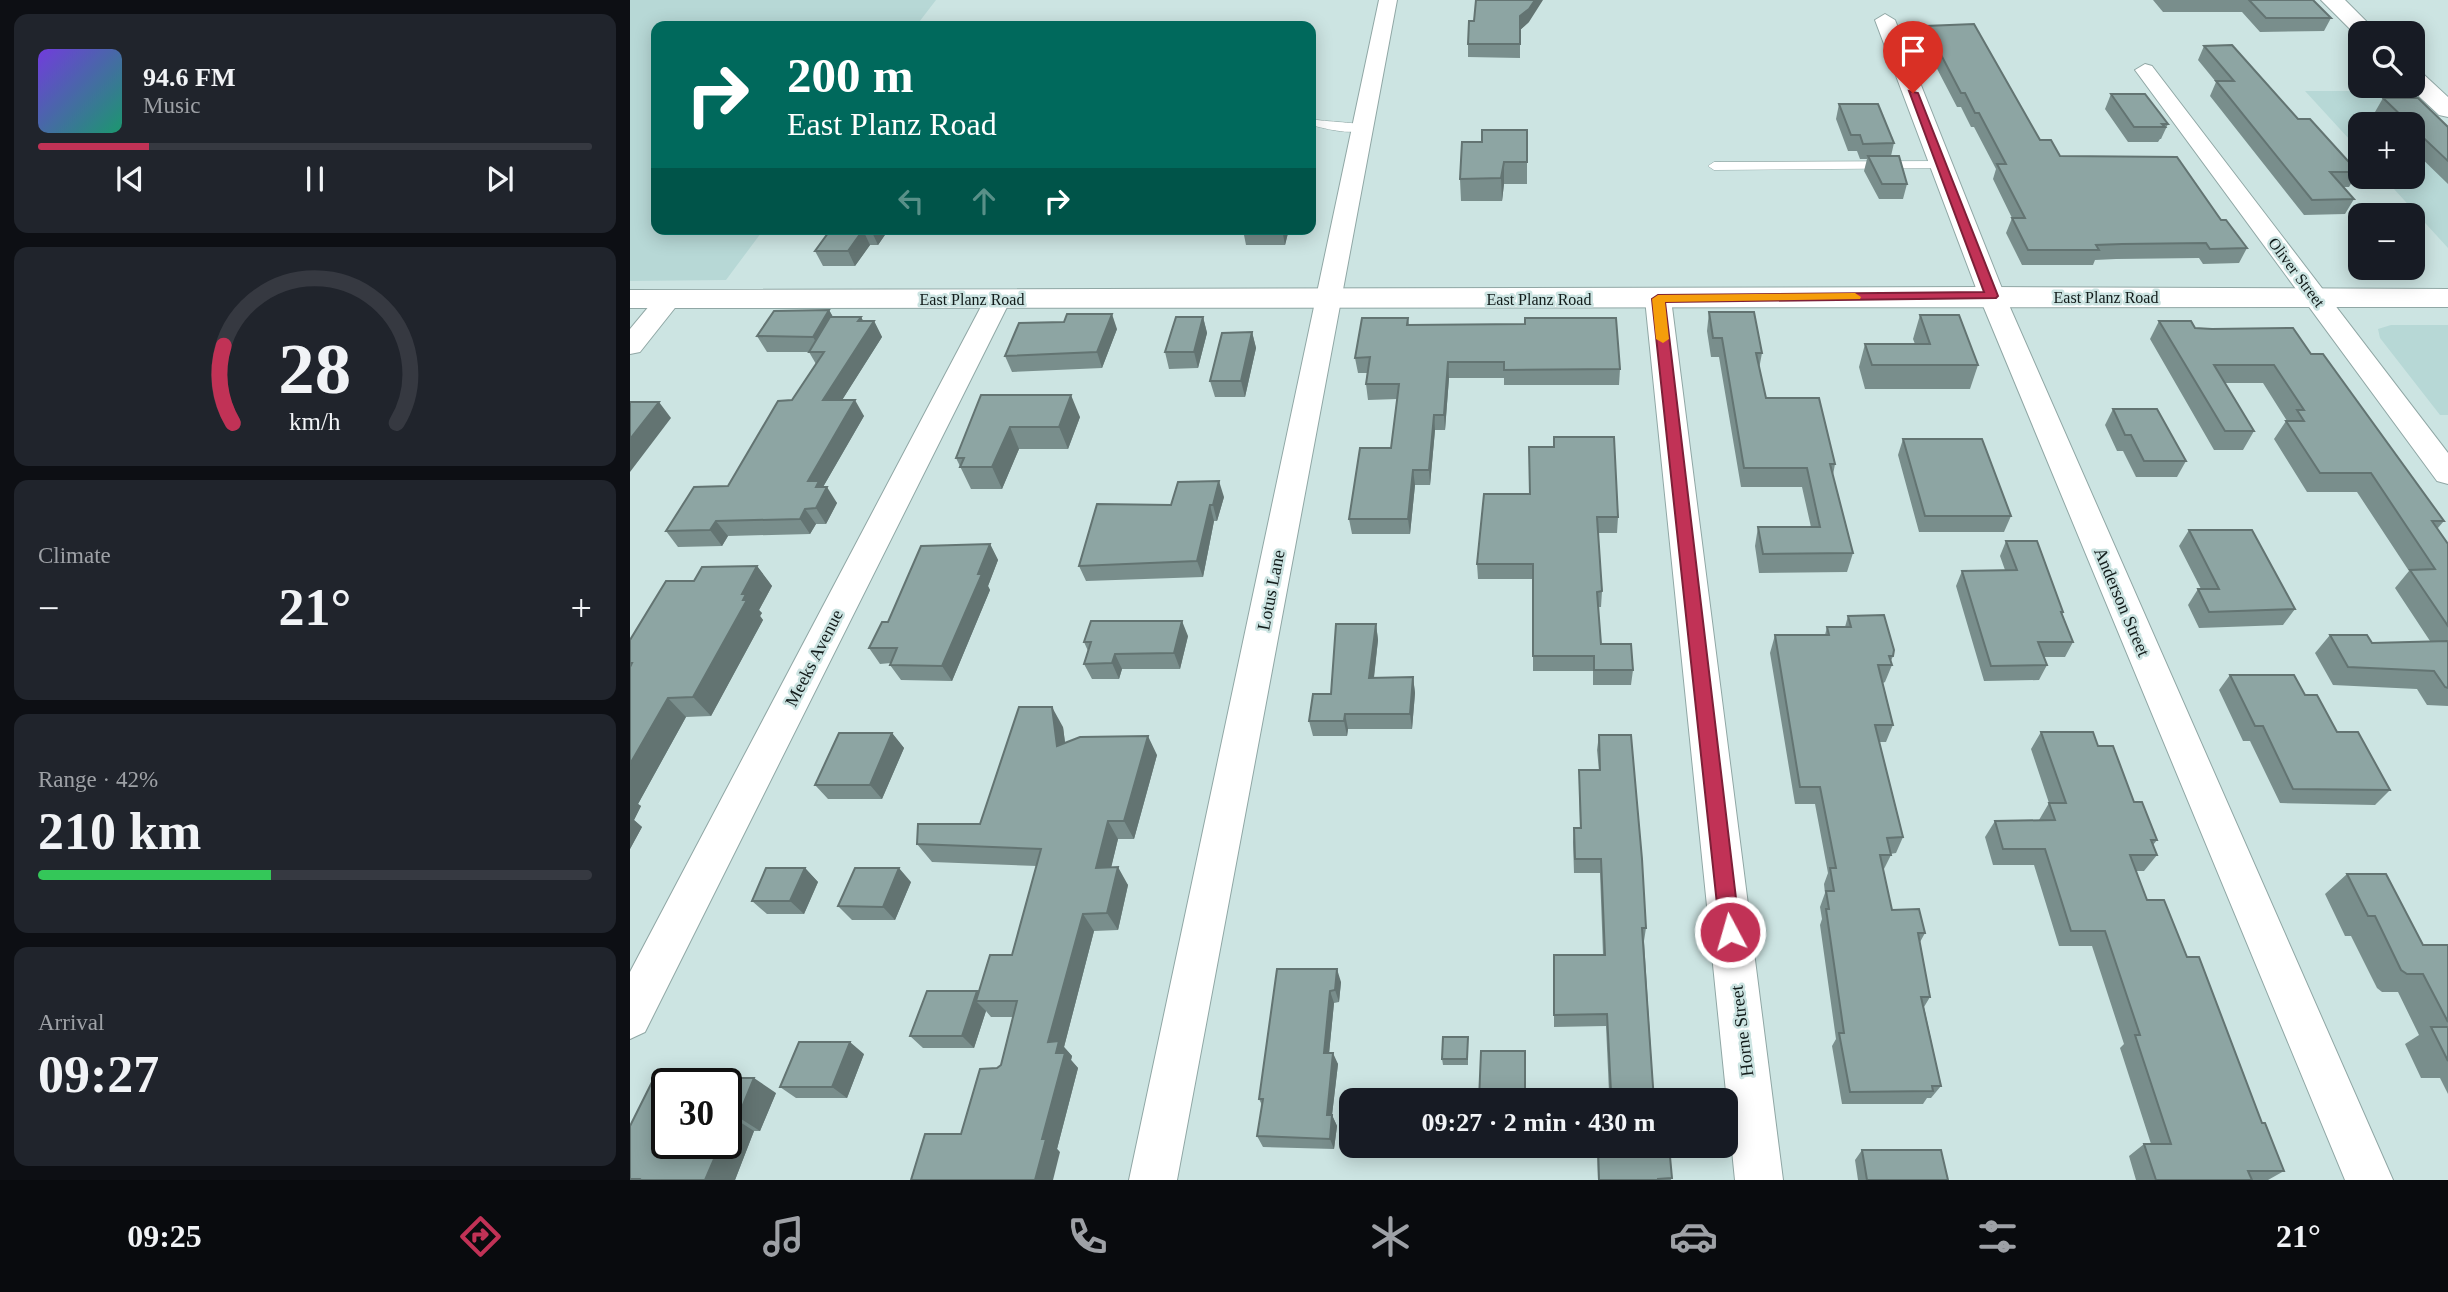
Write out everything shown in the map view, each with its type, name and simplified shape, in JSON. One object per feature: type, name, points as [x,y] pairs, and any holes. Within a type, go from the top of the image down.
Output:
[{"type":"street","name":"Lotus Lane","points":[[1153,1180],[1388,0]]},
{"type":"street","points":[[2332,0],[2354,21]]},
{"type":"street","name":"Anderson Street","points":[[1885,20],[1992,296],[2369,1180]]},
{"type":"street","name":"Oliver Street","points":[[2145,70],[2448,474]]},
{"type":"street","points":[[2425,88],[2448,110]]},
{"type":"street","name":"East Planz Road","points":[[630,299],[1658,299],[1992,296],[2448,298]]},
{"type":"street","points":[[630,346],[668,299]]},
{"type":"street","name":"Meeks Avenue","points":[[630,1017],[998,299]]},
{"type":"street","name":"Horne Street","points":[[1658,299],[1759,1180]]},
{"type":"lane","points":[[1316,123],[1331,127],[1363,127]]},
{"type":"lane","points":[[1714,166],[1941,165]]},
{"type":"shaded area","points":[[630,0],[936,0],[920,21],[651,21],[651,235],[760,235],[726,280],[630,281]]},
{"type":"shaded area","points":[[2305,91],[2348,91],[2348,98],[2412,98],[2448,133],[2448,248],[2425,223],[2425,203],[2407,203],[2394,189],[2425,189],[2425,112],[2348,112],[2348,138]]},
{"type":"shaded area","points":[[2391,325],[2448,325],[2448,415],[2440,415],[2380,338],[2378,329]]},
{"type":"building","points":[[1476,0],[1535,0],[1520,16],[1520,44],[1468,44],[1469,21],[1474,21]]},
{"type":"building","points":[[2249,0],[2313,0],[2331,18],[2266,18]]},
{"type":"building","points":[[1974,24],[2040,140],[2051,140],[2060,156],[2177,157],[2221,220],[2226,220],[2247,248],[2210,249],[2206,243],[2096,245],[2099,250],[2028,250],[2012,218],[2025,218],[1997,164],[2006,164],[1979,113],[1975,113],[1965,93],[1961,93],[1926,26]]},
{"type":"building","points":[[2232,45],[2298,119],[2310,119],[2348,161],[2348,172],[2330,172],[2354,199],[2312,200],[2216,81],[2234,81],[2204,46]]},
{"type":"building","points":[[2111,94],[2145,94],[2168,124],[2162,124],[2165,127],[2134,127]]},
{"type":"building","points":[[2383,98],[2418,98],[2448,127],[2448,161],[2425,139],[2425,112],[2398,112]]},
{"type":"building","points":[[1839,104],[1878,104],[1894,143],[1863,144],[1860,135],[1851,135]]},
{"type":"building","points":[[1482,130],[1527,130],[1527,162],[1504,162],[1501,178],[1460,179],[1462,142],[1482,142]]},
{"type":"building","points":[[1868,156],[1899,156],[1907,184],[1882,184]]},
{"type":"building","points":[[827,235],[859,235],[848,251],[815,251]]},
{"type":"building","points":[[829,310],[813,337],[757,336],[774,311]]},
{"type":"building","points":[[1709,312],[1754,312],[1762,353],[1756,353],[1766,398],[1819,398],[1835,464],[1830,464],[1853,553],[1763,554],[1758,527],[1820,527],[1807,468],[1744,468],[1722,338],[1713,338]]},
{"type":"building","points":[[1067,314],[1112,314],[1097,352],[1005,356],[1019,323],[1064,322]]},
{"type":"building","points":[[1920,315],[1959,315],[1978,365],[1872,365],[1865,344],[1930,344]]},
{"type":"building","points":[[830,317],[861,317],[858,321],[874,321],[823,400],[855,400],[808,481],[819,481],[816,487],[827,487],[816,508],[805,509],[800,519],[716,521],[710,530],[666,531],[694,487],[728,486],[778,401],[792,400],[824,352],[809,352]]},
{"type":"building","points":[[1176,317],[1203,317],[1194,352],[1165,352]]},
{"type":"building","points":[[1362,318],[1408,318],[1407,325],[1525,324],[1525,318],[1616,318],[1620,369],[1504,370],[1504,362],[1448,362],[1444,415],[1434,415],[1429,470],[1413,470],[1408,519],[1349,519],[1360,448],[1391,448],[1399,384],[1366,384],[1370,357],[1355,358]]},
{"type":"building","points":[[2159,321],[2191,321],[2195,328],[2212,329],[2293,328],[2311,354],[2323,354],[2444,521],[2432,521],[2448,544],[2448,626],[2410,570],[2435,569],[2371,473],[2320,473],[2286,421],[2304,421],[2297,410],[2304,410],[2274,365],[2214,365],[2254,431],[2225,431]]},
{"type":"building","points":[[1252,332],[1241,381],[1210,381],[1222,333]]},
{"type":"building","points":[[981,395],[1071,395],[1059,427],[1010,427],[992,467],[960,467],[964,458],[956,458]]},
{"type":"building","points":[[630,402],[659,402],[630,439]]},
{"type":"building","points":[[2113,409],[2157,409],[2186,461],[2144,461],[2131,435],[2125,435]]},
{"type":"building","points":[[1554,437],[1614,437],[1618,517],[1597,517],[1602,591],[1597,592],[1601,644],[1631,644],[1633,670],[1594,670],[1594,656],[1533,656],[1533,564],[1477,564],[1484,494],[1530,494],[1529,447],[1554,447]]},
{"type":"building","points":[[1903,439],[1982,439],[2011,516],[1925,516]]},
{"type":"building","points":[[1219,481],[1213,505],[1210,505],[1197,561],[1079,566],[1097,504],[1171,505],[1178,482]]},
{"type":"building","points":[[2189,530],[2252,530],[2295,609],[2209,612],[2198,589],[2219,589]]},
{"type":"building","points":[[2006,541],[2037,541],[2073,642],[2038,642],[2047,665],[1991,666],[1962,571],[2017,570]]},
{"type":"building","points":[[990,544],[978,574],[982,574],[942,666],[890,665],[897,648],[869,648],[882,622],[888,622],[921,546]]},
{"type":"building","points":[[757,566],[742,594],[746,594],[743,600],[747,600],[693,697],[668,698],[630,764],[630,640],[666,581],[694,581],[702,567]]},
{"type":"building","points":[[1884,615],[1894,650],[1893,656],[1889,656],[1892,665],[1878,665],[1893,725],[1875,725],[1903,837],[1887,838],[1891,855],[1880,855],[1892,910],[1919,909],[1925,933],[1918,933],[1930,997],[1921,997],[1941,1086],[1932,1086],[1933,1091],[1850,1092],[1839,1033],[1844,1033],[1826,909],[1829,909],[1826,891],[1834,891],[1830,868],[1836,868],[1820,787],[1800,787],[1775,635],[1829,635],[1827,627],[1851,627],[1848,616]]},
{"type":"building","points":[[1091,621],[1182,621],[1174,653],[1115,654],[1112,663],[1084,664],[1091,642],[1084,642]]},
{"type":"building","points":[[1336,624],[1376,624],[1369,678],[1413,677],[1410,714],[1345,714],[1344,721],[1309,721],[1313,694],[1331,694]]},
{"type":"building","points":[[2330,635],[2367,635],[2372,643],[2448,641],[2448,688],[2434,671],[2348,667]]},
{"type":"building","points":[[2230,675],[2294,675],[2305,695],[2317,695],[2337,732],[2358,732],[2390,790],[2293,789],[2263,726],[2255,726]]},
{"type":"building","points":[[1019,707],[1052,707],[1057,746],[1080,737],[1148,736],[1124,821],[1108,821],[1096,868],[1118,867],[1107,913],[1083,914],[1048,1042],[1059,1041],[1056,1053],[1065,1053],[1042,1139],[1046,1139],[1035,1180],[911,1180],[925,1134],[961,1134],[980,1069],[997,1068],[1001,1065],[1017,1001],[976,1001],[990,955],[1012,955],[1041,849],[917,844],[918,824],[980,824]]},
{"type":"building","points":[[2041,732],[2093,732],[2098,746],[2113,746],[2134,802],[2142,802],[2157,840],[2151,840],[2157,855],[2130,855],[2147,900],[2164,900],[2187,957],[2199,957],[2262,1123],[2265,1123],[2284,1171],[2248,1171],[2252,1180],[2156,1180],[2144,1144],[2171,1144],[2135,1035],[2140,1035],[2105,931],[2071,931],[2045,849],[2003,849],[1995,821],[2055,820],[2049,803],[2066,803]]},
{"type":"building","points":[[839,733],[892,733],[870,785],[815,785]]},
{"type":"building","points":[[1599,735],[1631,735],[1642,859],[1646,928],[1642,928],[1653,1088],[1611,1088],[1607,1014],[1554,1015],[1554,955],[1605,955],[1601,859],[1575,859],[1574,828],[1581,828],[1579,770],[1600,770]]},
{"type":"building","points":[[766,868],[805,868],[790,901],[752,901]]},
{"type":"building","points":[[855,868],[899,868],[883,907],[838,906]]},
{"type":"building","points":[[2347,874],[2386,874],[2423,945],[2448,945],[2448,1022],[2423,974],[2407,974],[2401,970],[2375,916],[2368,916]]},
{"type":"building","points":[[1277,969],[1337,969],[1335,990],[1330,991],[1324,1053],[1333,1053],[1327,1115],[1332,1115],[1330,1139],[1257,1136],[1263,1099],[1259,1099]]},
{"type":"building","points":[[927,991],[977,991],[962,1036],[910,1036]]},
{"type":"building","points":[[2431,1027],[2448,1027],[2448,1061]]},
{"type":"building","points":[[1443,1037],[1468,1037],[1467,1059],[1442,1059]]},
{"type":"building","points":[[799,1042],[850,1042],[832,1087],[780,1087]]},
{"type":"building","points":[[1481,1051],[1525,1051],[1525,1088],[1480,1088]]},
{"type":"building","points":[[742,1078],[754,1078],[742,1107]]},
{"type":"building","points":[[651,1084],[651,1159],[714,1159],[705,1180],[630,1179],[630,1126]]},
{"type":"building","points":[[1862,1150],[1941,1150],[1948,1180],[1867,1180]]},
{"type":"building","points":[[1598,1158],[1670,1158],[1672,1178],[1599,1180]]},
{"type":"slow traffic","points":[[1663,339],[1658,299],[1855,297]]},
{"type":"route","points":[[1730,932],[1658,299],[1992,296],[1913,93]]}]
